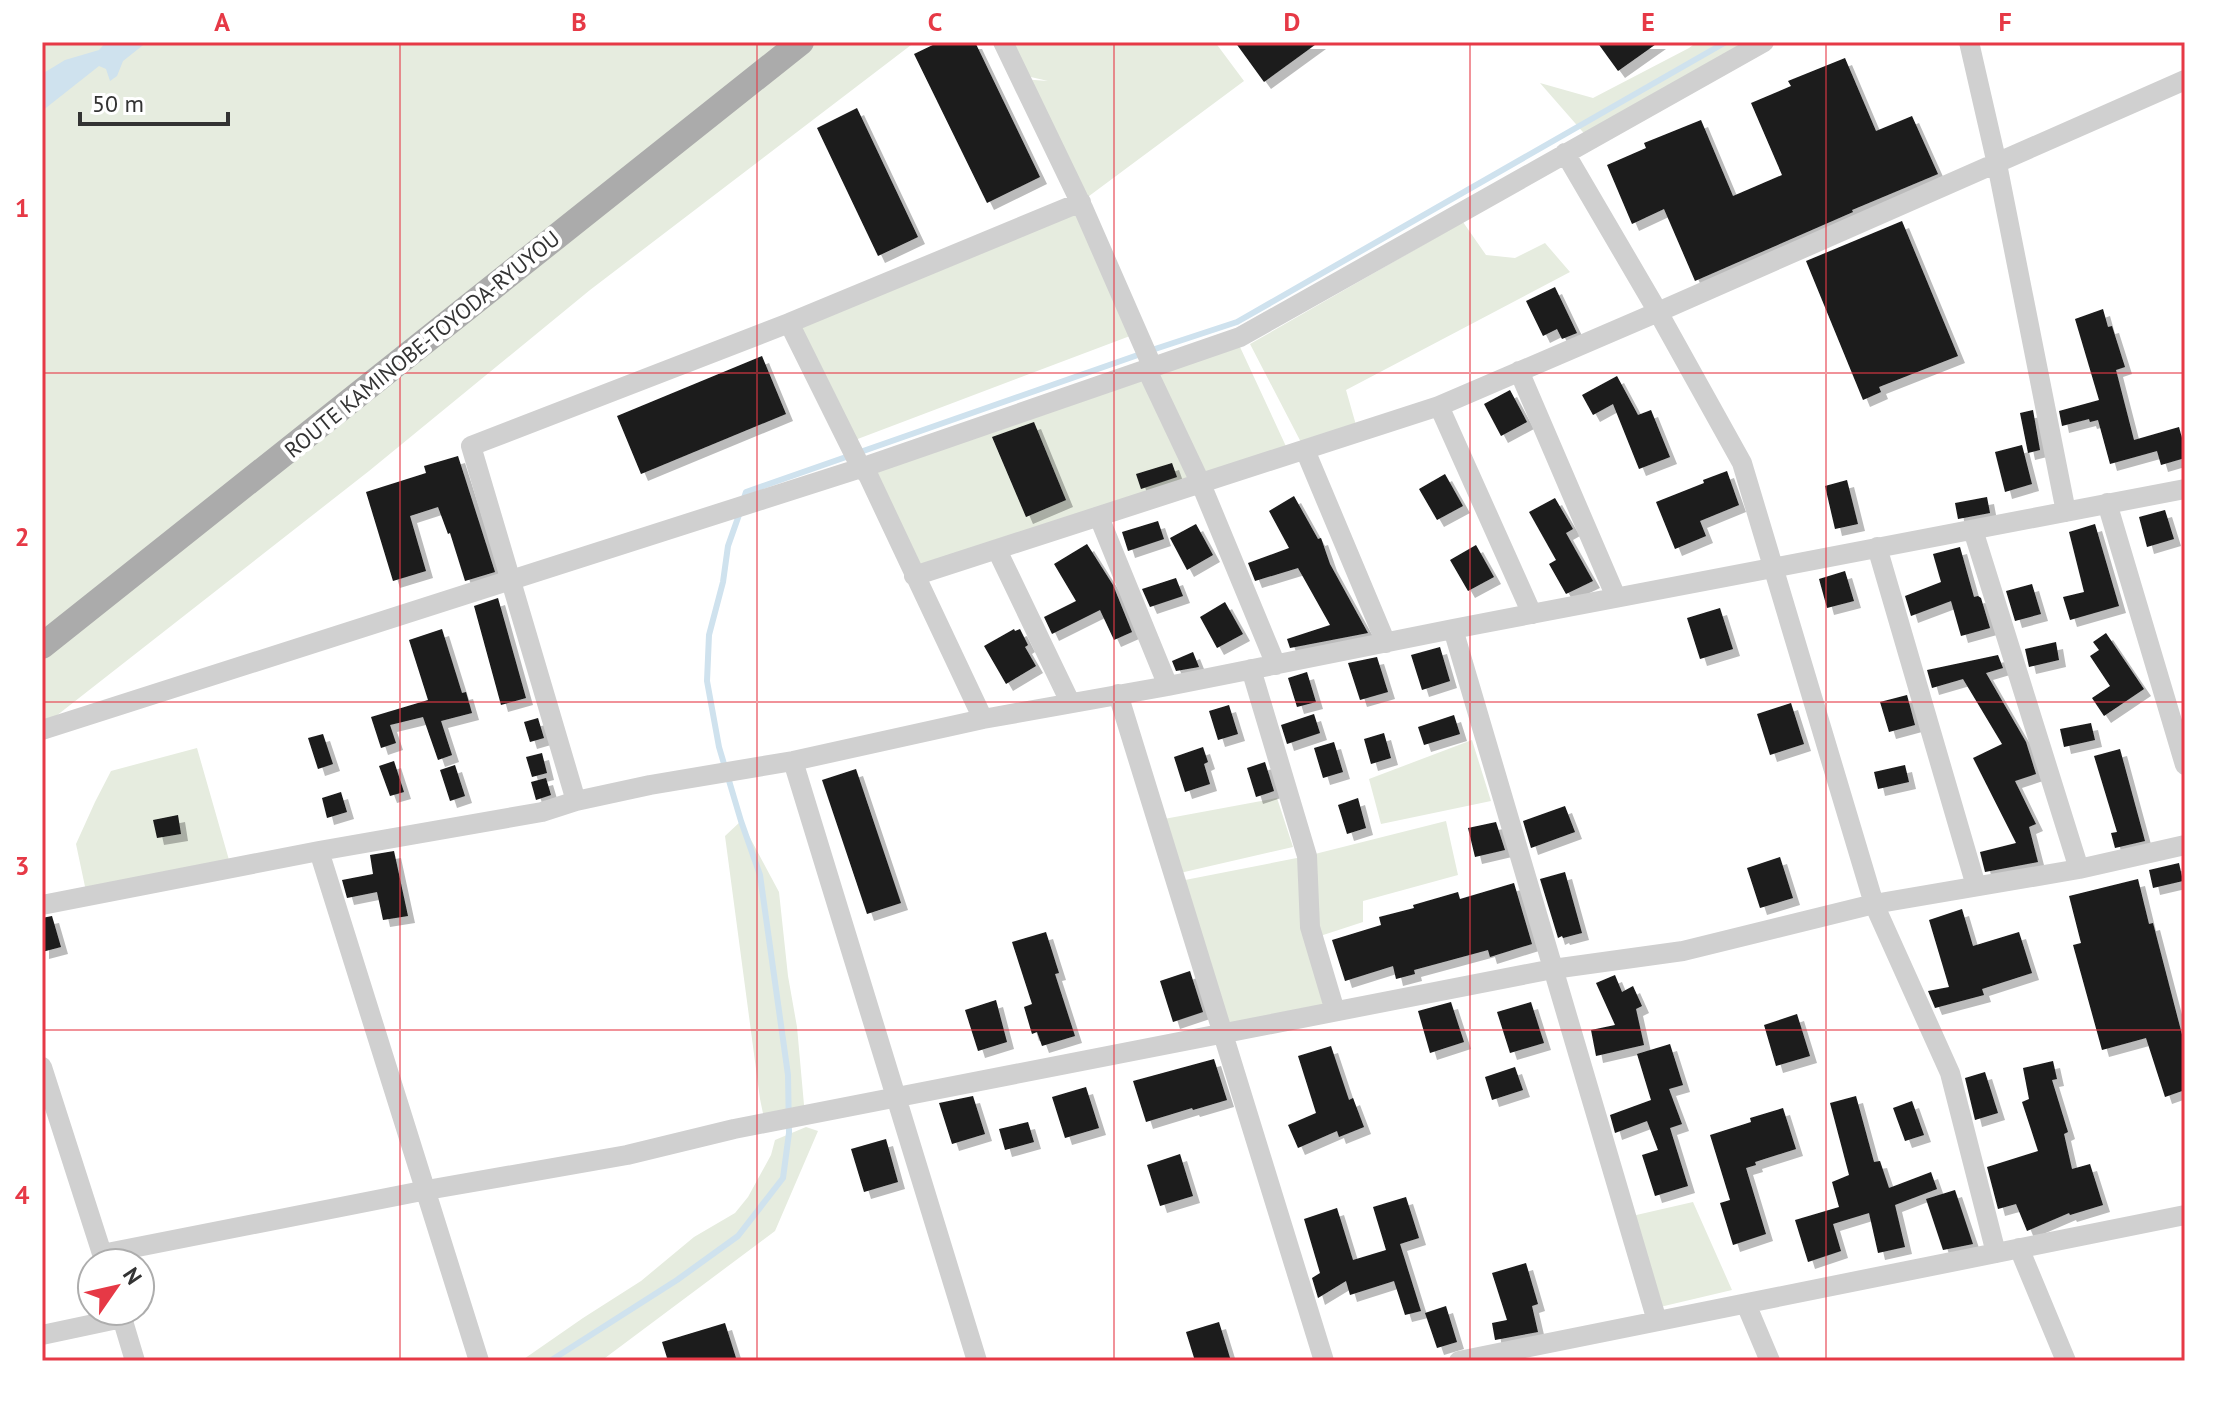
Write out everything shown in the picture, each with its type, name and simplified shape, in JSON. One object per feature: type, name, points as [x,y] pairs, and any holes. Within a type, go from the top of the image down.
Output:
[{"type":"main road","name":"ROUTE KAMINOBE-TOYODA-RYUYOU","points":[[42,646],[801,42]]},
{"type":"street","points":[[1003,42],[1081,202],[1276,665]]},
{"type":"street","points":[[42,730],[861,468],[1240,337],[1764,42]]},
{"type":"street","points":[[1969,42],[1997,164],[2066,512]]},
{"type":"street","points":[[914,576],[1439,406],[2185,80]]},
{"type":"street","points":[[1565,153],[1742,463],[1874,904],[1950,1073],[1996,1253]]},
{"type":"street","points":[[576,801],[471,446],[789,323],[1081,202]]},
{"type":"street","points":[[789,323],[861,468],[868,475],[983,719]]},
{"type":"street","points":[[1519,371],[1616,597]]},
{"type":"street","points":[[1439,406],[1532,614]]},
{"type":"street","points":[[1305,450],[1386,643]]},
{"type":"street","points":[[42,905],[319,851],[542,812],[576,801],[650,785],[793,761],[983,719],[2185,489]]},
{"type":"street","points":[[2107,503],[2185,765]]},
{"type":"street","points":[[1099,517],[1168,686]]},
{"type":"street","points":[[1973,530],[2079,869]]},
{"type":"street","points":[[1877,547],[1976,886]]},
{"type":"street","points":[[997,550],[1070,702]]},
{"type":"street","points":[[1453,629],[1657,1321]]},
{"type":"street","points":[[1251,669],[1307,856],[1310,927],[1335,1011]]},
{"type":"street","points":[[1118,694],[1324,1361]]},
{"type":"street","points":[[793,761],[977,1361]]},
{"type":"street","points":[[156,1248],[427,1190],[627,1155],[734,1129],[1335,1011],[1553,969],[1683,951],[1874,904],[2079,869],[2185,845]]},
{"type":"street","points":[[319,851],[479,1361]]},
{"type":"street","points":[[42,1067],[100,1247]]},
{"type":"street","points":[[1459,1361],[1527,1354],[1657,1321],[2185,1215]]},
{"type":"street","points":[[2019,1248],[2066,1361]]},
{"type":"street","points":[[1746,1304],[1770,1361]]},
{"type":"street","points":[[42,1335],[76,1326]]},
{"type":"street","points":[[125,1327],[135,1361]]},
{"type":"shaded area","points":[[42,42],[915,42],[590,290],[369,471],[42,727]]},
{"type":"shaded area","points":[[1007,42],[1215,42],[1244,81],[1081,202],[1021,79],[1048,81],[1018,74]]},
{"type":"shaded area","points":[[1697,42],[1764,42],[1589,139],[1540,83],[1593,98]]},
{"type":"shaded area","points":[[1083,208],[1130,336],[855,440],[797,320]]},
{"type":"shaded area","points":[[1463,222],[1486,255],[1515,258],[1545,243],[1570,272],[1346,390],[1358,432],[1305,450],[1250,344]]},
{"type":"shaded area","points":[[1240,347],[1290,455],[914,576],[868,466]]},
{"type":"shaded area","points":[[1472,740],[1491,801],[1381,824],[1369,779]]},
{"type":"shaded area","points":[[197,748],[229,860],[87,896],[76,844],[111,771]]},
{"type":"shaded area","points":[[1277,798],[1293,847],[1180,873],[1164,819]]},
{"type":"shaded area","points":[[741,821],[779,892],[805,1116],[765,1123],[725,836]]},
{"type":"shaded area","points":[[1446,821],[1458,875],[1363,901],[1363,922],[1314,938],[1335,1011],[1229,1032],[1185,880],[1307,856]]},
{"type":"shaded area","points":[[806,1127],[818,1131],[775,1231],[601,1361],[521,1361],[641,1281],[694,1237],[735,1213],[748,1197],[771,1155],[775,1140]]},
{"type":"shaded area","points":[[1693,1202],[1732,1290],[1660,1307],[1632,1216]]},
{"type":"water","points":[[106,42],[147,42],[123,61],[117,76],[110,81],[106,69],[99,66],[42,111],[42,74],[65,60],[99,50]]},
{"type":"building","points":[[939,42],[975,42],[1040,177],[987,203],[914,54]]},
{"type":"building","points":[[1235,42],[1319,42],[1264,82]]},
{"type":"building","points":[[1597,42],[1659,42],[1618,71]]},
{"type":"building","points":[[1845,58],[1876,131],[1912,116],[1938,174],[1695,281],[1664,209],[1632,224],[1607,165],[1646,148],[1644,143],[1701,120],[1733,196],[1782,175],[1751,103],[1791,86],[1788,81]]},
{"type":"building","points":[[857,108],[918,237],[878,256],[817,128]]},
{"type":"building","points":[[1902,221],[1958,356],[1879,387],[1881,392],[1863,400],[1806,261]]},
{"type":"building","points":[[1555,287],[1577,333],[1562,339],[1557,329],[1543,336],[1526,301]]},
{"type":"building","points":[[2103,309],[2125,367],[2116,370],[2134,440],[2179,427],[2185,458],[2161,465],[2157,451],[2110,464],[2098,420],[2090,422],[2089,419],[2062,426],[2059,411],[2099,400],[2075,319]]},
{"type":"building","points":[[762,356],[786,414],[641,474],[617,416]]},
{"type":"building","points":[[1617,376],[1638,415],[1651,410],[1670,457],[1639,469],[1613,404],[1593,415],[1582,395]]},
{"type":"building","points":[[1510,390],[1527,422],[1501,436],[1484,404]]},
{"type":"building","points":[[2033,410],[2040,450],[2028,453],[2020,413]]},
{"type":"building","points":[[1034,422],[1066,500],[1026,517],[992,437]]},
{"type":"building","points":[[2022,445],[2032,484],[2005,492],[1995,452]]},
{"type":"building","points":[[458,456],[495,572],[465,581],[438,507],[410,516],[426,571],[393,581],[366,492],[426,473],[424,466]]},
{"type":"building","points":[[1172,463],[1177,477],[1141,489],[1136,474]]},
{"type":"building","points":[[1727,471],[1739,505],[1700,521],[1706,536],[1675,549],[1656,502]]},
{"type":"building","points":[[1445,474],[1463,506],[1437,520],[1419,489]]},
{"type":"building","points":[[1847,480],[1858,524],[1835,529],[1825,486]]},
{"type":"building","points":[[1294,496],[1318,539],[1321,538],[1330,564],[1368,633],[1290,648],[1287,639],[1330,625],[1298,568],[1255,581],[1248,563],[1289,548],[1269,511]]},
{"type":"building","points":[[1987,497],[1990,513],[1958,519],[1955,503]]},
{"type":"building","points":[[1555,498],[1573,529],[1566,533],[1593,581],[1566,594],[1549,564],[1556,560],[1529,512]]},
{"type":"building","points":[[2165,510],[2174,539],[2147,547],[2139,517]]},
{"type":"building","points":[[1158,521],[1164,539],[1128,551],[1122,532]]},
{"type":"building","points":[[1196,524],[1213,555],[1187,570],[1170,538]]},
{"type":"building","points":[[2095,524],[2119,606],[2070,620],[2063,597],[2084,592],[2069,532]]},
{"type":"building","points":[[1087,544],[1113,585],[1132,632],[1114,640],[1100,610],[1052,634],[1044,617],[1076,601],[1054,564]]},
{"type":"building","points":[[1476,545],[1494,577],[1468,591],[1450,560]]},
{"type":"building","points":[[1960,547],[1974,597],[1981,598],[1990,628],[1961,636],[1951,601],[1911,616],[1905,596],[1941,582],[1933,554]]},
{"type":"building","points":[[1845,571],[1854,601],[1827,608],[1819,579]]},
{"type":"building","points":[[1176,578],[1183,596],[1150,607],[1142,589]]},
{"type":"building","points":[[2032,584],[2041,614],[2015,621],[2006,591]]},
{"type":"building","points":[[498,598],[526,698],[501,705],[474,606]]},
{"type":"building","points":[[1225,602],[1243,634],[1217,648],[1200,617]]},
{"type":"building","points":[[1720,608],[1733,649],[1700,659],[1687,618]]},
{"type":"building","points":[[442,629],[462,693],[466,692],[472,713],[441,721],[452,755],[438,760],[423,717],[390,725],[396,743],[381,748],[371,717],[428,700],[409,640]]},
{"type":"building","points":[[1014,629],[1020,629],[1028,645],[1025,647],[1036,666],[1006,684],[984,646]]},
{"type":"building","points":[[2106,633],[2144,689],[2104,716],[2092,698],[2110,686],[2090,656],[2099,650],[2093,642]]},
{"type":"building","points":[[2056,642],[2059,660],[2029,667],[2025,649]]},
{"type":"building","points":[[1440,647],[1450,681],[1422,690],[1411,655]]},
{"type":"building","points":[[1193,652],[1199,667],[1176,671],[1172,661]]},
{"type":"building","points":[[1998,655],[2003,668],[1986,673],[2026,742],[2036,774],[2015,781],[2036,824],[2029,827],[2038,862],[1985,872],[1980,852],[2016,843],[1973,758],[2002,744],[1963,679],[1932,688],[1927,670]]},
{"type":"building","points":[[1377,657],[1388,692],[1360,700],[1348,663]]},
{"type":"building","points":[[1307,672],[1316,702],[1297,707],[1288,678]]},
{"type":"building","points":[[1907,695],[1915,725],[1889,732],[1880,702]]},
{"type":"building","points":[[1791,703],[1804,744],[1770,755],[1757,714]]},
{"type":"building","points":[[1229,705],[1238,734],[1218,740],[1209,711]]},
{"type":"building","points":[[1314,714],[1320,733],[1287,744],[1281,725]]},
{"type":"building","points":[[1454,715],[1460,734],[1424,745],[1418,727]]},
{"type":"building","points":[[538,718],[544,738],[530,742],[524,722]]},
{"type":"building","points":[[2091,723],[2095,740],[2064,747],[2060,729]]},
{"type":"building","points":[[1384,733],[1391,758],[1371,764],[1364,739]]},
{"type":"building","points":[[323,734],[333,764],[318,769],[308,738]]},
{"type":"building","points":[[1334,742],[1343,772],[1323,778],[1314,748]]},
{"type":"building","points":[[1203,747],[1210,784],[1185,792],[1174,757]]},
{"type":"building","points":[[2120,749],[2145,841],[2115,848],[2111,833],[2117,832],[2094,756]]},
{"type":"building","points":[[542,753],[547,773],[532,777],[526,757]]},
{"type":"building","points":[[394,761],[404,792],[390,796],[379,766]]},
{"type":"building","points":[[1265,762],[1274,791],[1256,797],[1247,768]]},
{"type":"building","points":[[455,765],[465,796],[450,801],[440,770]]},
{"type":"building","points":[[1905,765],[1909,782],[1878,789],[1874,772]]},
{"type":"building","points":[[856,769],[901,903],[867,914],[822,780]]},
{"type":"building","points":[[546,778],[551,795],[536,800],[531,782]]},
{"type":"building","points":[[341,792],[347,812],[327,818],[322,798]]},
{"type":"building","points":[[1358,798],[1366,828],[1347,834],[1338,805]]},
{"type":"building","points":[[1565,806],[1575,832],[1531,848],[1523,821]]},
{"type":"building","points":[[178,815],[181,834],[157,838],[153,820]]},
{"type":"building","points":[[1496,822],[1505,850],[1475,857],[1468,828]]},
{"type":"building","points":[[394,851],[408,916],[383,920],[377,892],[347,898],[342,880],[373,874],[370,855]]},
{"type":"building","points":[[1780,857],[1793,898],[1760,908],[1747,868]]},
{"type":"building","points":[[2179,863],[2183,881],[2153,888],[2149,870]]},
{"type":"building","points":[[1565,872],[1582,933],[1558,938],[1540,879]]},
{"type":"building","points":[[2138,879],[2149,924],[2153,923],[2185,1046],[2185,1090],[2165,1097],[2146,1038],[2102,1050],[2073,945],[2081,943],[2069,896]]},
{"type":"building","points":[[1514,883],[1532,944],[1490,957],[1488,950],[1414,970],[1415,974],[1396,979],[1393,966],[1345,981],[1332,940],[1381,925],[1379,917],[1414,908],[1413,905],[1458,892],[1460,899]]},
{"type":"building","points":[[1962,909],[1973,946],[2019,932],[2032,973],[1982,989],[1984,995],[1935,1008],[1928,991],[1949,987],[1929,920]]},
{"type":"building","points":[[52,916],[61,947],[42,952],[42,918]]},
{"type":"building","points":[[1046,932],[1059,973],[1055,974],[1075,1036],[1042,1046],[1037,1032],[1032,1034],[1024,1007],[1032,1004],[1012,942]]},
{"type":"building","points":[[1190,971],[1203,1012],[1173,1022],[1160,981]]},
{"type":"building","points":[[1615,975],[1622,992],[1633,986],[1642,1006],[1636,1009],[1644,1045],[1596,1056],[1591,1030],[1615,1025],[1596,983]]},
{"type":"building","points":[[996,1000],[1007,1042],[978,1051],[965,1010]]},
{"type":"building","points":[[1451,1002],[1464,1042],[1430,1053],[1418,1011]]},
{"type":"building","points":[[1531,1002],[1544,1043],[1510,1053],[1497,1012]]},
{"type":"building","points":[[1797,1014],[1810,1056],[1776,1066],[1764,1025]]},
{"type":"building","points":[[1670,1044],[1683,1085],[1669,1089],[1682,1124],[1670,1128],[1688,1186],[1655,1196],[1642,1155],[1658,1150],[1647,1121],[1615,1133],[1610,1115],[1651,1100],[1637,1054]]},
{"type":"building","points":[[1331,1046],[1349,1100],[1353,1098],[1364,1127],[1339,1137],[1337,1131],[1298,1148],[1288,1125],[1316,1113],[1298,1056]]},
{"type":"building","points":[[1214,1059],[1227,1100],[1146,1122],[1133,1081]]},
{"type":"building","points":[[2053,1061],[2057,1079],[2052,1080],[2068,1132],[2064,1134],[2072,1169],[2090,1164],[2103,1205],[2069,1213],[2027,1231],[2016,1204],[1998,1209],[1987,1167],[2038,1151],[2022,1102],[2029,1099],[2023,1068]]},
{"type":"building","points":[[1515,1067],[1523,1090],[1492,1100],[1485,1077]]},
{"type":"building","points":[[1985,1072],[1998,1113],[1975,1120],[1965,1078]]},
{"type":"building","points":[[1086,1087],[1099,1128],[1065,1138],[1052,1097]]},
{"type":"building","points":[[973,1096],[985,1134],[952,1144],[939,1103]]},
{"type":"building","points":[[1856,1096],[1874,1162],[1880,1161],[1889,1188],[1931,1172],[1937,1189],[1895,1205],[1905,1247],[1878,1253],[1869,1213],[1833,1224],[1841,1251],[1808,1262],[1795,1220],[1839,1207],[1832,1182],[1849,1175],[1830,1103]]},
{"type":"building","points":[[1912,1101],[1924,1135],[1905,1141],[1893,1108]]},
{"type":"building","points":[[1783,1108],[1796,1149],[1755,1162],[1756,1165],[1746,1168],[1766,1234],[1733,1245],[1720,1203],[1730,1200],[1710,1135]]},
{"type":"building","points":[[1028,1122],[1034,1142],[1005,1150],[999,1129]]},
{"type":"building","points":[[886,1139],[898,1182],[864,1192],[851,1149]]},
{"type":"building","points":[[1180,1154],[1193,1196],[1160,1206],[1147,1165]]},
{"type":"building","points":[[1955,1190],[1973,1244],[1943,1250],[1926,1199]]},
{"type":"building","points":[[1406,1197],[1419,1238],[1400,1244],[1421,1311],[1405,1315],[1394,1281],[1350,1295],[1346,1281],[1318,1298],[1312,1278],[1320,1273],[1304,1219],[1337,1208],[1353,1260],[1386,1250],[1373,1207]]},
{"type":"building","points":[[1526,1263],[1538,1304],[1532,1306],[1538,1332],[1495,1340],[1492,1323],[1507,1320],[1492,1273]]},
{"type":"building","points":[[1446,1306],[1457,1342],[1437,1348],[1425,1313]]},
{"type":"building","points":[[1219,1322],[1231,1361],[1195,1361],[1186,1332]]},
{"type":"building","points":[[725,1323],[737,1361],[668,1361],[662,1342]]},
{"type":"waterway","points":[[743,501],[746,492],[1237,322],[1726,42]]},
{"type":"waterway","points":[[550,1361],[677,1280],[738,1236],[783,1178],[789,1133],[788,1075],[760,875],[719,747],[707,681],[709,635],[723,582],[728,546],[740,512]]}]
